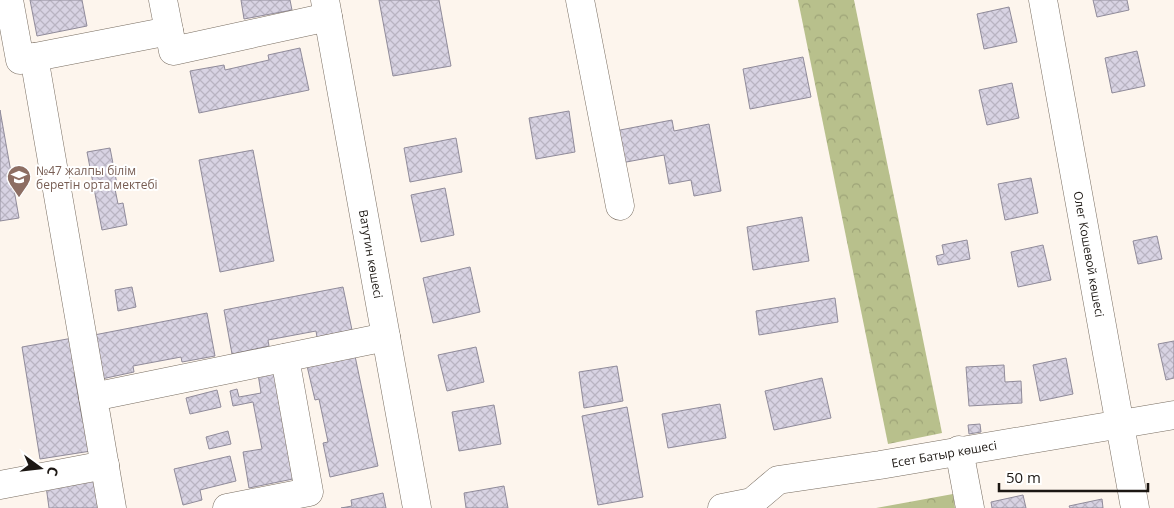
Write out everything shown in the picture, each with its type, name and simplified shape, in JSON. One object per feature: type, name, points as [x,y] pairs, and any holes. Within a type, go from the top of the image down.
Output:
[{"type":"street","points":[[9,0],[20,60],[169,31]]},
{"type":"street","points":[[163,0],[173,51],[327,8]]},
{"type":"street","points":[[580,0],[620,206]]},
{"type":"street","name":"Олег Кошевой көшесі","points":[[1043,0],[1135,508]]},
{"type":"street","name":"Ватутин көшесі","points":[[327,8],[417,508]]},
{"type":"street","points":[[34,57],[112,508]]},
{"type":"street","points":[[93,397],[386,337]]},
{"type":"street","points":[[228,508],[255,505],[309,492],[285,358]]},
{"type":"street","name":"Есет Батыр көшесі","points":[[722,508],[752,502],[778,480],[880,465],[1174,415]]},
{"type":"street","points":[[960,450],[970,508]]},
{"type":"street","points":[[0,484],[105,465]]},
{"type":"green space","points":[[798,0],[854,0],[942,433],[888,444]]},
{"type":"green space","points":[[953,494],[955,508],[876,508]]},
{"type":"building","points":[[30,0],[82,0],[87,26],[37,36]]},
{"type":"building","points":[[241,0],[290,0],[292,10],[244,19]]},
{"type":"building","points":[[379,0],[439,0],[451,66],[393,76]]},
{"type":"building","points":[[1093,0],[1127,0],[1129,10],[1097,17]]},
{"type":"building","points":[[1009,7],[1017,42],[984,49],[977,14]]},
{"type":"building","points":[[300,48],[309,90],[199,113],[190,71],[224,65],[225,70],[269,60],[268,55]]},
{"type":"building","points":[[1137,51],[1145,86],[1112,93],[1105,58]]},
{"type":"building","points":[[803,57],[811,97],[750,109],[743,69]]},
{"type":"building","points":[[1012,83],[1019,118],[987,125],[979,90]]},
{"type":"building","points":[[0,110],[19,218],[0,221]]},
{"type":"building","points":[[569,111],[575,152],[536,159],[529,118]]},
{"type":"building","points":[[672,120],[674,131],[709,124],[721,191],[694,196],[691,180],[669,184],[664,155],[621,163],[615,131]]},
{"type":"building","points":[[456,138],[462,172],[410,182],[404,148]]},
{"type":"building","points":[[110,148],[117,184],[114,184],[118,204],[123,203],[127,225],[102,230],[87,152]]},
{"type":"building","points":[[253,150],[274,261],[220,272],[199,160]]},
{"type":"building","points":[[1031,178],[1038,213],[1005,220],[998,184]]},
{"type":"building","points":[[445,188],[454,235],[421,242],[411,195]]},
{"type":"building","points":[[802,217],[809,261],[753,270],[747,227]]},
{"type":"building","points":[[1157,236],[1162,259],[1138,264],[1133,241]]},
{"type":"building","points":[[967,240],[970,259],[938,265],[936,256],[944,254],[942,245]]},
{"type":"building","points":[[1043,245],[1051,280],[1018,287],[1011,252]]},
{"type":"building","points":[[470,267],[480,312],[433,323],[423,278]]},
{"type":"building","points":[[132,287],[136,307],[118,311],[115,290]]},
{"type":"building","points":[[343,287],[352,330],[317,337],[316,331],[268,340],[269,346],[232,354],[224,310]]},
{"type":"building","points":[[835,298],[838,322],[759,335],[756,311]]},
{"type":"building","points":[[207,313],[215,356],[182,362],[181,357],[133,366],[134,372],[97,380],[89,336]]},
{"type":"building","points":[[73,338],[78,372],[74,372],[82,418],[85,417],[91,451],[40,459],[22,347]]},
{"type":"building","points":[[1174,341],[1174,378],[1166,380],[1158,344]]},
{"type":"building","points":[[476,347],[484,382],[447,391],[438,355]]},
{"type":"building","points":[[355,356],[378,466],[330,477],[323,443],[328,442],[319,399],[315,400],[307,366]]},
{"type":"building","points":[[1066,358],[1073,394],[1040,401],[1033,365]]},
{"type":"building","points":[[1004,365],[1005,382],[1021,381],[1022,403],[969,406],[966,367]]},
{"type":"building","points":[[617,366],[623,401],[584,408],[579,372]]},
{"type":"building","points":[[278,371],[284,400],[279,401],[293,479],[249,488],[243,452],[262,449],[253,402],[233,406],[230,391],[237,389],[239,397],[261,393],[258,374]]},
{"type":"building","points":[[822,378],[831,418],[774,430],[765,391]]},
{"type":"building","points":[[217,390],[221,407],[190,414],[186,398]]},
{"type":"building","points":[[720,404],[726,438],[668,448],[662,414]]},
{"type":"building","points":[[494,405],[501,444],[459,451],[452,412]]},
{"type":"building","points":[[627,407],[643,497],[598,505],[582,416]]},
{"type":"building","points":[[980,424],[981,432],[969,434],[968,425]]},
{"type":"building","points":[[228,431],[231,444],[209,449],[206,437]]},
{"type":"building","points":[[230,456],[236,481],[200,490],[202,500],[183,505],[174,469]]},
{"type":"building","points":[[97,478],[102,508],[49,508],[46,486]]},
{"type":"building","points":[[504,486],[508,508],[466,508],[464,493]]},
{"type":"building","points":[[383,493],[386,508],[341,508],[352,506],[351,500]]},
{"type":"building","points":[[1023,495],[1026,508],[992,508],[991,502]]},
{"type":"building","points":[[1102,499],[1103,508],[1070,508],[1069,506]]},
{"type":"place","name":"№47 жалпы білім беретін орта мектебі","points":[[19,198]]}]
